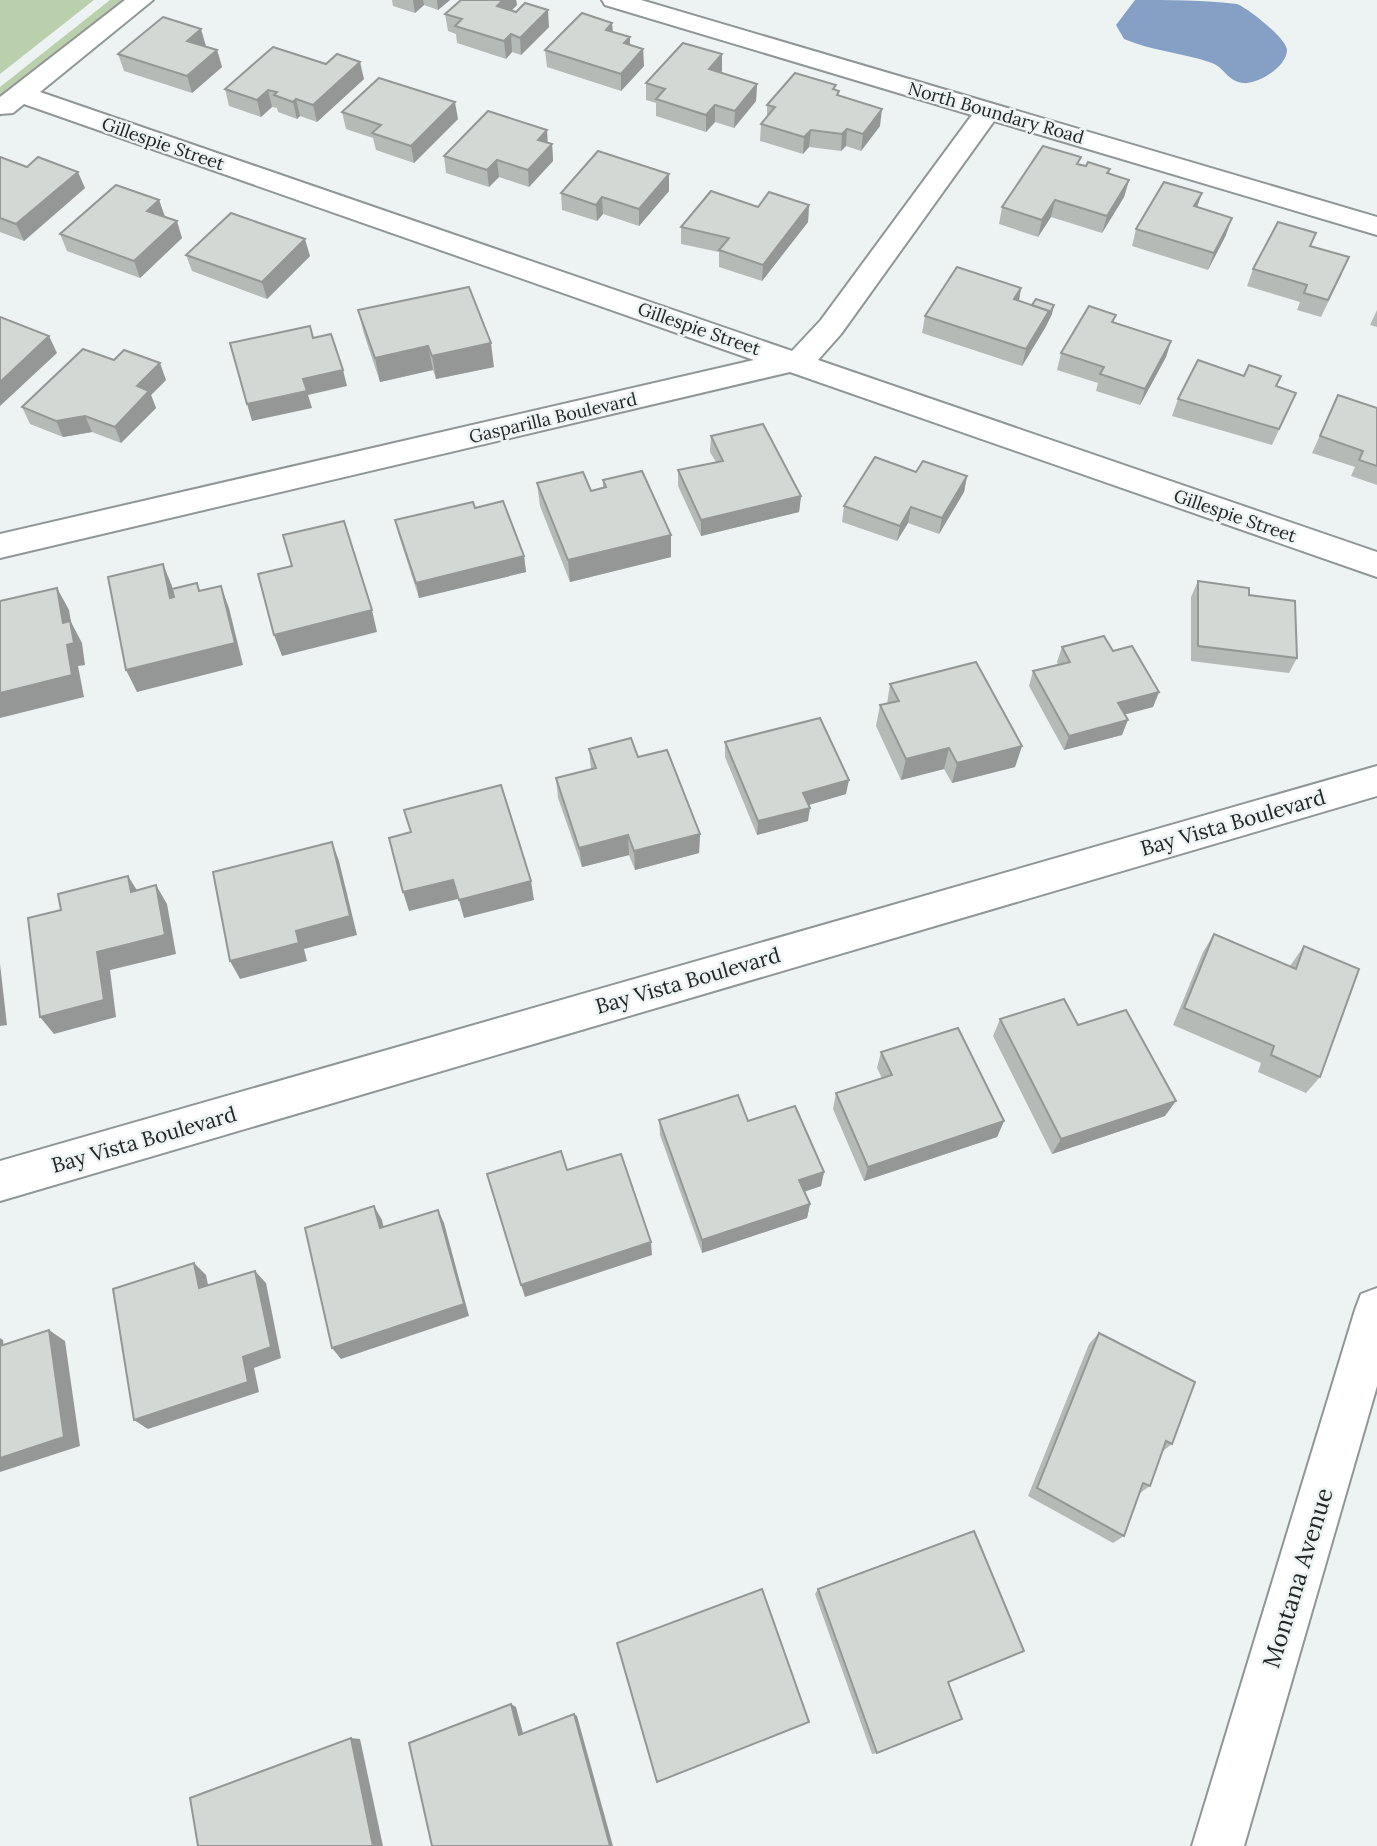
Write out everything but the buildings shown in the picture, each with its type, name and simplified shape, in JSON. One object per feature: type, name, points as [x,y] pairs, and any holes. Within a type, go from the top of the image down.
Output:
[{"type":"street","points":[[11,102],[141,0]]},
{"type":"street","name":"North Boundary Road","points":[[614,0],[1377,226]]},
{"type":"street","name":"Gillespie Street","points":[[11,102],[795,363],[1377,565]]},
{"type":"street","name":"Gasparilla Boulevard","points":[[0,546],[795,363],[808,355],[831,327],[988,111]]},
{"type":"street","name":"Bay Vista Boulevard","points":[[0,1181],[1377,780]]},
{"type":"street","name":"Montana Avenue","points":[[1218,1846],[1377,1310]]},
{"type":"green space","points":[[0,0],[94,0],[0,74]]},
{"type":"green space","points":[[110,0],[147,0],[0,117],[0,87]]},
{"type":"water","points":[[1135,0],[1237,4],[1258,17],[1281,39],[1287,50],[1286,56],[1277,68],[1263,78],[1249,83],[1238,82],[1212,63],[1124,39],[1116,25]]}]
